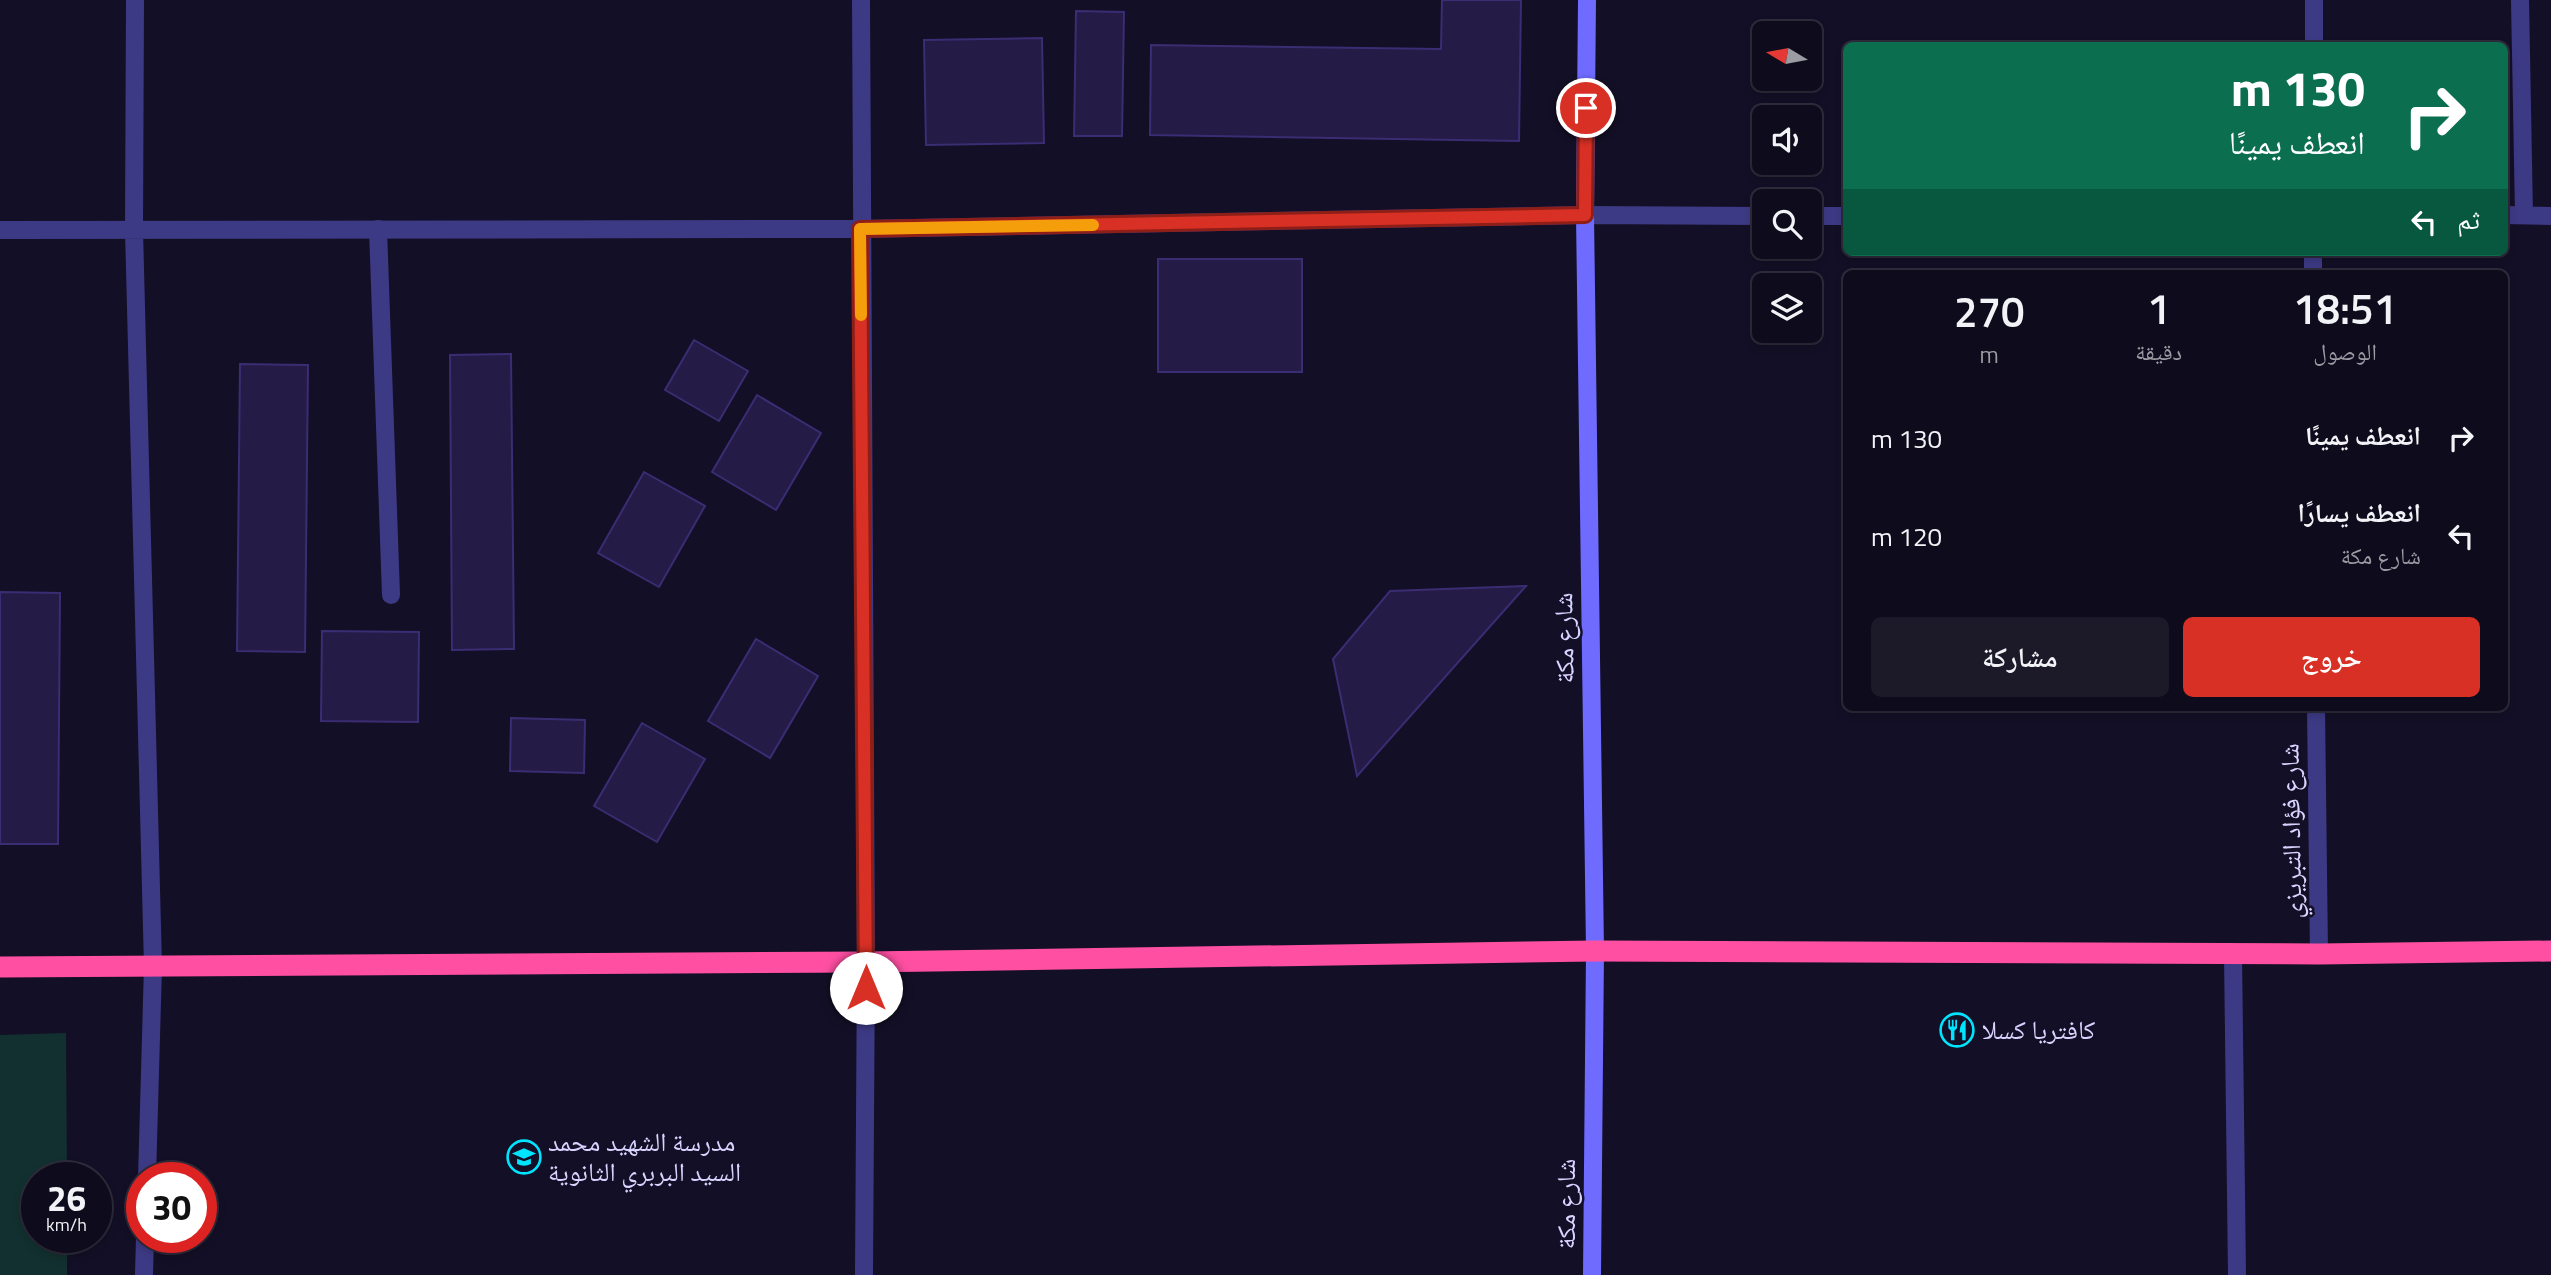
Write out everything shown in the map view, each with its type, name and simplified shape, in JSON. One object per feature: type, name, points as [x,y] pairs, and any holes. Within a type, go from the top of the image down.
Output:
[{"type":"highway","points":[[0,967],[866,962],[1595,951],[2233,954],[2551,951]]},
{"type":"main road","name":"شارع مكة","points":[[1587,0],[1585,215],[1595,951],[1592,1275]]},
{"type":"street","points":[[135,0],[134,230],[153,966],[147,1162]]},
{"type":"street","points":[[860,0],[866,962],[864,1275]]},
{"type":"street","points":[[2314,0],[2314,42]]},
{"type":"street","points":[[2520,0],[2524,215]]},
{"type":"street","points":[[0,230],[860,229],[1585,215],[1752,216]]},
{"type":"street","points":[[2508,215],[2551,216]]},
{"type":"street","points":[[1822,216],[1843,216]]},
{"type":"street","points":[[378,229],[391,595]]},
{"type":"street","name":"شارع فؤاد التبريزي","points":[[2316,711],[2319,954]]},
{"type":"street","points":[[2233,954],[2237,1275]]},
{"type":"street","points":[[144,1275],[145,1253]]},
{"type":"green space","points":[[66,1033],[67,1162],[21,1162],[21,1253],[67,1253],[67,1275],[0,1275],[0,1035]]},
{"type":"building","points":[[1442,0],[1521,0],[1519,141],[1150,135],[1151,45],[1441,49]]},
{"type":"building","points":[[1076,11],[1124,12],[1122,136],[1074,136]]},
{"type":"building","points":[[1042,38],[1044,143],[926,145],[924,40]]},
{"type":"building","points":[[1158,259],[1302,259],[1302,372],[1158,372]]},
{"type":"building","points":[[694,340],[748,371],[719,421],[665,390]]},
{"type":"building","points":[[511,354],[514,649],[452,650],[450,355]]},
{"type":"building","points":[[240,364],[308,365],[305,652],[237,651]]},
{"type":"building","points":[[757,395],[821,433],[776,510],[712,472]]},
{"type":"building","points":[[644,472],[705,506],[659,587],[598,553]]},
{"type":"building","points":[[1526,586],[1357,776],[1333,659],[1390,591]]},
{"type":"building","points":[[0,592],[60,593],[58,844],[0,844]]},
{"type":"building","points":[[322,631],[419,632],[418,722],[321,721]]},
{"type":"building","points":[[756,639],[818,676],[770,758],[708,721]]},
{"type":"building","points":[[511,718],[585,720],[584,773],[510,771]]},
{"type":"building","points":[[642,723],[705,759],[657,842],[594,806]]},
{"type":"slow traffic","points":[[861,315],[860,229],[1093,225]]},
{"type":"place","name":"كافتريا كسلا","points":[[1957,1030]]},
{"type":"place","name":"مدرسة الشهيد محمد السيد البربري الثانوية","points":[[524,1157]]},
{"type":"route","points":[[866,988],[860,229],[1585,215],[1586,108]]}]
